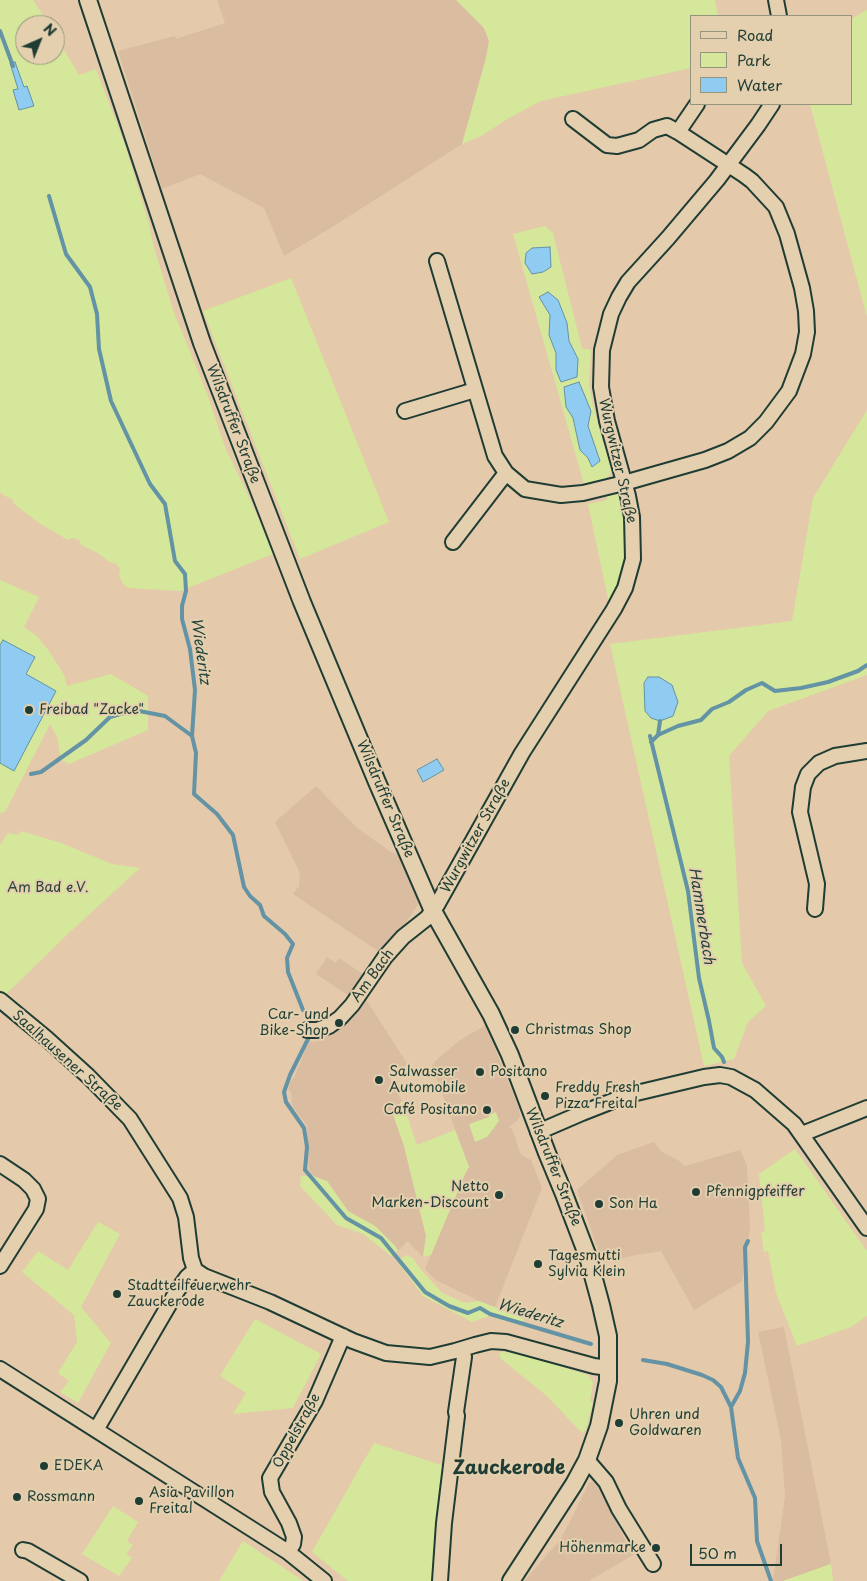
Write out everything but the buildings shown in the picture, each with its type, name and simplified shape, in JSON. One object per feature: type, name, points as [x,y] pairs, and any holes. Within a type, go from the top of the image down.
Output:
[{"type":"main road","name":"Wilsdruffer Straße","points":[[88,0],[205,352],[302,602],[433,911],[495,1022],[510,1055],[538,1132],[588,1256],[608,1336],[609,1368],[606,1397],[599,1426],[587,1460],[574,1484],[510,1581]]},
{"type":"street","points":[[776,0],[779,15]]},
{"type":"street","points":[[678,132],[696,105]]},
{"type":"street","name":"Wurgwitzer Straße","points":[[433,911],[522,753],[614,609],[625,588],[633,559],[632,517],[606,421],[601,387],[602,350],[611,314],[618,297],[628,282],[668,238],[729,165],[771,105]]},
{"type":"street","points":[[436,261],[494,456],[506,473],[525,488],[554,495],[583,493],[624,483],[705,460],[728,451],[750,438],[766,422],[789,391],[803,354],[807,332],[802,288],[787,234],[776,208],[752,181],[667,126],[653,130],[639,140],[617,146],[607,145],[573,119]]},
{"type":"street","points":[[405,411],[475,390]]},
{"type":"street","points":[[453,542],[506,473]]},
{"type":"street","points":[[815,909],[817,884],[800,812],[803,787],[808,774],[818,763],[835,756],[867,751]]},
{"type":"street","name":"Am Bach","points":[[307,1030],[317,1030],[329,1026],[340,1018],[352,1005],[385,957],[403,937],[433,911]]},
{"type":"street","name":"Saalhausener Straße","points":[[0,1000],[88,1076],[133,1122],[180,1198],[186,1217],[191,1258],[195,1270]]},
{"type":"street","points":[[538,1132],[628,1095],[704,1077],[731,1076],[755,1090],[794,1124],[867,1228]]},
{"type":"street","points":[[802,1134],[867,1108]]},
{"type":"street","points":[[0,1164],[24,1180],[33,1189],[38,1199],[36,1209],[0,1266]]},
{"type":"street","points":[[96,1430],[177,1291],[187,1277],[195,1270],[204,1276],[270,1302],[343,1336],[386,1353],[430,1357],[462,1350],[474,1344],[490,1341],[506,1342],[594,1366],[609,1368]]},
{"type":"street","name":"Oppelstraße","points":[[288,1552],[293,1544],[294,1537],[289,1523],[272,1492],[270,1478],[315,1401],[343,1336]]},
{"type":"street","points":[[440,1581],[446,1504],[464,1357],[462,1350]]},
{"type":"street","points":[[0,1369],[288,1552],[324,1581]]},
{"type":"street","points":[[587,1460],[606,1482],[619,1509],[653,1564]]},
{"type":"street","points":[[23,1550],[28,1550],[80,1581]]},
{"type":"shaded area","points":[[217,0],[456,0],[484,28],[489,41],[462,144],[284,256],[264,208],[200,174],[162,189],[118,51],[175,36],[176,39],[225,23]]},
{"type":"shaded area","points":[[316,786],[357,828],[388,850],[400,856],[419,903],[397,936],[381,953],[293,894],[299,886],[300,873],[275,822]]},
{"type":"shaded area","points":[[327,957],[336,963],[339,958],[366,976],[352,998],[316,974]]},
{"type":"shaded area","points":[[362,993],[408,1065],[387,1073],[402,1101],[393,1114],[404,1146],[426,1236],[423,1257],[407,1241],[398,1251],[375,1226],[348,1211],[327,1181],[313,1176],[309,1169],[307,1125],[292,1106],[291,1092],[288,1090],[309,1041],[319,1041]]},
{"type":"shaded area","points":[[486,1025],[519,1109],[520,1116],[518,1120],[509,1127],[512,1129],[521,1155],[531,1160],[542,1188],[495,1307],[436,1280],[425,1269],[469,1167],[432,1066],[435,1061],[460,1040]]},
{"type":"shaded area","points":[[654,1142],[662,1152],[685,1166],[740,1150],[747,1166],[750,1228],[742,1281],[694,1310],[661,1251],[603,1263],[577,1190],[617,1155]]},
{"type":"shaded area","points":[[784,1327],[831,1564],[783,1581],[773,1581],[785,1497],[781,1440],[758,1332]]},
{"type":"shaded area","points":[[592,1481],[598,1487],[633,1555],[589,1581],[524,1581],[560,1540],[589,1483]]},
{"type":"green space","points":[[0,0],[33,0],[43,15],[15,15],[15,65],[65,65],[65,52],[79,75],[96,69],[125,145],[173,310],[208,396],[225,447],[273,554],[180,591],[129,588],[123,584],[119,575],[120,568],[116,564],[109,562],[98,553],[81,545],[79,540],[73,538],[68,540],[39,523],[13,503],[13,500],[0,492]]},
{"type":"green space","points":[[456,0],[715,0],[718,15],[690,15],[690,68],[541,101],[481,136],[462,144],[486,58],[489,41],[484,28]]},
{"type":"green space","points":[[867,10],[867,317],[810,105],[852,105],[852,18]]},
{"type":"green space","points":[[545,226],[553,233],[582,348],[591,350],[589,384],[593,406],[611,470],[606,478],[584,484],[513,234]]},
{"type":"green space","points":[[291,278],[389,522],[300,559],[203,311]]},
{"type":"green space","points":[[867,410],[867,675],[768,711],[729,756],[742,963],[766,1006],[748,1022],[734,1059],[704,1066],[610,644],[792,621],[813,498]]},
{"type":"green space","points":[[613,492],[621,497],[627,528],[625,562],[620,584],[610,601],[608,599],[588,504],[607,500],[606,493]]},
{"type":"green space","points":[[0,580],[39,597],[24,627],[37,636],[49,651],[64,675],[67,686],[111,674],[148,696],[148,730],[69,764],[61,760],[57,737],[50,724],[5,812],[0,813]]},
{"type":"green space","name":"Am Bad e.V.","points":[[21,831],[61,843],[112,864],[140,868],[6,994],[0,989],[0,845],[8,833],[19,835]]},
{"type":"green space","points":[[402,1101],[417,1145],[455,1130],[469,1167],[431,1255],[423,1257],[426,1236],[404,1146],[393,1114]]},
{"type":"green space","points":[[496,1112],[499,1121],[487,1137],[475,1142],[469,1124],[489,1117],[489,1115]]},
{"type":"green space","points":[[795,1149],[867,1251],[867,1316],[851,1327],[797,1346],[776,1293],[768,1251],[764,1252],[761,1232],[765,1231],[759,1174]]},
{"type":"green space","points":[[301,1176],[313,1176],[327,1181],[348,1211],[375,1226],[398,1251],[391,1256],[363,1234],[337,1225],[300,1186]]},
{"type":"green space","points":[[98,1222],[120,1234],[81,1307],[111,1343],[78,1403],[60,1392],[69,1381],[58,1373],[77,1342],[74,1315],[22,1272],[38,1251],[68,1270]]},
{"type":"green space","points":[[406,1255],[413,1258],[442,1293],[465,1303],[479,1301],[524,1319],[523,1326],[489,1316],[472,1322],[423,1296],[397,1261]]},
{"type":"green space","points":[[255,1319],[321,1354],[293,1408],[233,1414],[246,1393],[220,1376]]},
{"type":"green space","points":[[500,1352],[518,1353],[588,1375],[593,1382],[590,1401],[593,1403],[586,1429],[582,1433],[547,1396],[500,1358]]},
{"type":"green space","points":[[374,1443],[447,1467],[436,1581],[348,1581],[312,1552]]},
{"type":"green space","points":[[113,1506],[138,1522],[127,1541],[133,1545],[126,1554],[132,1558],[119,1576],[82,1554]]},
{"type":"green space","points":[[243,1541],[299,1578],[303,1581],[219,1581]]},
{"type":"green space","points":[[831,1564],[833,1581],[783,1581]]},
{"type":"water","points":[[15,62],[24,87],[27,86],[34,106],[19,110],[13,90],[18,89],[10,63]]},
{"type":"water","points":[[550,247],[551,267],[543,272],[532,274],[525,263],[526,253],[532,248]]},
{"type":"water","points":[[548,292],[558,300],[567,323],[569,341],[578,359],[577,377],[561,382],[556,370],[556,353],[549,335],[550,315],[539,297]]},
{"type":"water","points":[[579,382],[591,411],[588,426],[600,461],[592,467],[588,458],[580,450],[573,418],[566,407],[564,387]]},
{"type":"water","points":[[3,640],[35,657],[26,674],[56,691],[14,771],[0,763],[0,645]]},
{"type":"water","points":[[648,677],[659,677],[672,685],[678,702],[673,716],[660,721],[651,718],[645,711],[644,683]]},
{"type":"water","points":[[437,759],[444,770],[423,782],[417,770]]},
{"type":"waterway","name":"Wiederitz","points":[[0,31],[13,66]]},
{"type":"waterway","name":"Wiederitz","points":[[49,196],[66,254],[90,287],[97,314],[99,349],[111,401],[150,484],[165,504],[175,561],[185,574],[186,591],[182,606],[182,619],[190,649],[195,690],[192,736],[196,753],[194,794],[217,814],[233,835],[244,887],[260,905],[264,916],[285,934],[293,944],[287,958],[288,972],[303,1010]]},
{"type":"waterway","name":"Hammerbach","points":[[651,742],[658,735],[678,726],[701,720],[712,709],[729,702],[746,690],[762,683],[775,691],[801,688],[828,682],[858,671],[867,665]]},
{"type":"waterway","points":[[31,774],[41,772],[86,740],[110,717],[134,710],[165,716],[192,736]]},
{"type":"waterway","points":[[658,735],[660,721]]},
{"type":"waterway","name":"Hammerbach","points":[[650,736],[688,891],[699,978],[714,1048],[724,1062]]},
{"type":"waterway","name":"Wiederitz","points":[[308,1039],[290,1075],[284,1092],[286,1102],[304,1128],[307,1147],[305,1170],[346,1218],[381,1238],[425,1292],[449,1306],[468,1313],[480,1308],[490,1314],[591,1344]]},
{"type":"waterway","name":"Hammerbach","points":[[731,1407],[740,1391],[745,1373],[748,1342],[745,1247],[748,1241]]},
{"type":"waterway","name":"Wiederitz","points":[[643,1360],[667,1364],[702,1375],[713,1380],[721,1387],[731,1407],[738,1458],[755,1498],[757,1541],[771,1581]]},
{"type":"place","name":"Freibad \"Zacke\"","points":[[29,710]]},
{"type":"place","name":"Car- und Bike-Shop","points":[[339,1023]]},
{"type":"place","name":"Christmas Shop","points":[[515,1030]]},
{"type":"place","name":"Positano","points":[[480,1072]]},
{"type":"place","name":"Salwasser Automobile","points":[[379,1080]]},
{"type":"place","name":"Freddy Fresh Pizza Freital","points":[[545,1096]]},
{"type":"place","name":"Café Positano","points":[[487,1110]]},
{"type":"place","name":"Pfennigpfeiffer","points":[[696,1192]]},
{"type":"place","name":"Netto Marken-Discount","points":[[499,1195]]},
{"type":"place","name":"Son Ha","points":[[599,1204]]},
{"type":"place","name":"Tagesmutti Sylvia Klein","points":[[538,1264]]},
{"type":"place","name":"Stadtteilfeuerwehr Zauckerode","points":[[117,1294]]},
{"type":"place","name":"Uhren und Goldwaren","points":[[619,1423]]},
{"type":"place","name":"EDEKA","points":[[44,1466]]},
{"type":"place","name":"Rossmann","points":[[17,1497]]},
{"type":"place","name":"Asia Pavillon Freital","points":[[139,1501]]},
{"type":"place","name":"Höhenmarke","points":[[656,1548]]},
{"type":"district","name":"Zauckerode","points":[[509,1469]]}]
